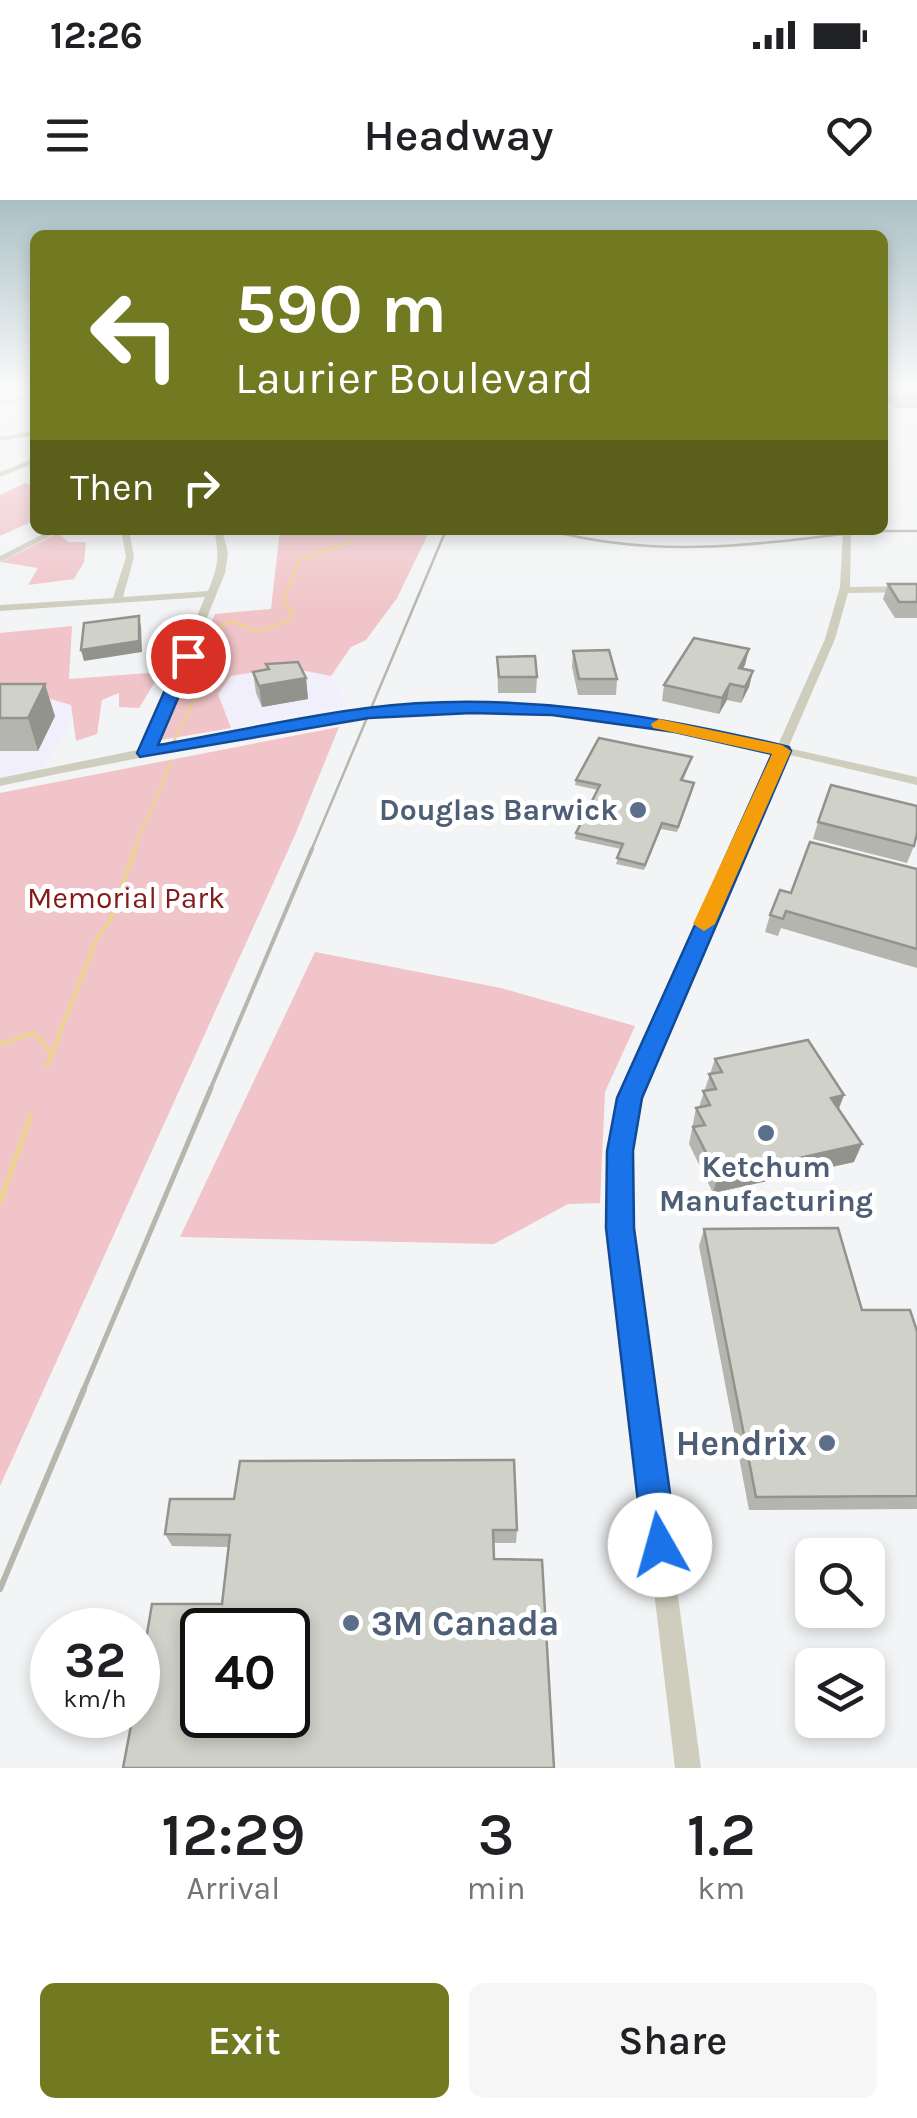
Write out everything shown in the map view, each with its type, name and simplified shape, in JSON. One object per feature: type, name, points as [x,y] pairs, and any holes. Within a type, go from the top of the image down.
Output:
[{"type":"street","points":[[0,475],[30,465]]},
{"type":"street","points":[[0,559],[48,535]]},
{"type":"street","points":[[118,598],[130,557],[126,535]]},
{"type":"street","points":[[146,753],[211,594],[224,553],[219,535]]},
{"type":"street","points":[[688,1768],[620,1228],[620,1151],[630,1098],[830,639],[844,590],[847,535]]},
{"type":"street","points":[[844,590],[917,590]]},
{"type":"street","points":[[0,608],[211,594]]},
{"type":"street","points":[[0,782],[369,713],[472,708],[552,710],[675,726],[917,781]]},
{"type":"shaded area","points":[[285,667],[331,676],[347,706],[231,728],[218,694],[231,676]]},
{"type":"shaded area","points":[[45,697],[72,705],[71,725],[41,769],[0,777],[0,699]]},
{"type":"green space","points":[[25,483],[30,485],[30,522],[0,536],[0,495]]},
{"type":"green space","points":[[54,535],[69,542],[86,542],[84,562],[74,579],[28,585],[38,568],[1,562]]},
{"type":"green space","points":[[279,535],[428,535],[397,598],[366,640],[351,647],[331,676],[285,667],[231,676],[218,694],[231,728],[161,740],[215,614],[271,609]]},
{"type":"green space","points":[[72,626],[69,679],[161,672],[139,708],[119,707],[119,693],[102,700],[97,734],[76,741],[71,705],[44,697],[0,699],[0,633]]},
{"type":"green space","name":"Memorial Park","points":[[339,727],[295,835],[0,1486],[0,793]]},
{"type":"green space","points":[[315,952],[501,988],[635,1026],[605,1092],[600,1203],[568,1204],[494,1244],[180,1237]]},
{"type":"building","points":[[888,584],[917,584],[917,602],[899,602]]},
{"type":"building","points":[[139,616],[139,641],[81,650],[84,623]]},
{"type":"building","points":[[694,638],[749,649],[739,668],[753,671],[745,687],[730,684],[722,698],[664,685]]},
{"type":"building","points":[[609,650],[617,679],[579,679],[573,651]]},
{"type":"building","points":[[535,656],[537,677],[499,677],[497,657]]},
{"type":"building","points":[[298,662],[306,678],[259,686],[253,672],[269,669],[266,664]]},
{"type":"building","points":[[0,684],[45,684],[28,718],[0,718]]},
{"type":"building","name":"Douglas Barwick","points":[[599,738],[692,757],[681,780],[694,783],[678,827],[662,823],[645,865],[617,858],[623,844],[576,833],[600,785],[576,780]]},
{"type":"building","points":[[831,785],[917,806],[914,846],[818,822]]},
{"type":"building","points":[[810,842],[917,869],[917,949],[786,911],[783,919],[770,915],[780,890],[791,893]]},
{"type":"building","name":"Ketchum Manufacturing","points":[[808,1040],[844,1095],[831,1098],[862,1144],[718,1176],[693,1127],[705,1125],[696,1108],[710,1105],[703,1091],[716,1089],[709,1074],[722,1072],[715,1059]]},
{"type":"building","name":"Hendrix","points":[[838,1228],[862,1310],[910,1310],[917,1331],[917,1496],[756,1497],[704,1229]]},
{"type":"building","name":"3M Canada","points":[[514,1460],[517,1530],[493,1530],[494,1559],[542,1560],[554,1768],[123,1768],[129,1738],[160,1738],[160,1608],[151,1608],[152,1604],[222,1604],[230,1535],[165,1534],[170,1499],[234,1499],[240,1461]]},
{"type":"waterway","points":[[173,743],[207,675],[226,652],[223,641],[213,637],[215,629],[232,621],[256,631],[287,622],[293,612],[283,601],[299,561],[350,542]]},
{"type":"waterway","points":[[133,851],[172,761]]},
{"type":"waterway","points":[[47,1067],[96,940],[110,920],[135,849]]},
{"type":"waterway","points":[[0,1044],[34,1033],[52,1054]]},
{"type":"waterway","points":[[0,1202],[31,1115]]},
{"type":"railway","points":[[888,531],[917,531]]},
{"type":"railway","points":[[311,851],[444,535]]},
{"type":"railway","points":[[571,535],[671,547],[751,544],[830,535]]},
{"type":"railway","points":[[210,1090],[312,849]]},
{"type":"railway","points":[[83,1391],[211,1088]]},
{"type":"railway","points":[[0,1589],[84,1389]]},
{"type":"slow traffic","points":[[659,724],[782,751],[704,924]]},
{"type":"place","name":"Douglas Barwick","points":[[638,810]]},
{"type":"place","name":"Ketchum Manufacturing","points":[[766,1133]]},
{"type":"place","name":"Hendrix","points":[[827,1443]]},
{"type":"place","name":"3M Canada","points":[[351,1623]]},
{"type":"route","points":[[188,656],[146,753],[369,713],[472,708],[552,710],[675,726],[782,751],[630,1098],[620,1151],[620,1228],[660,1545]]}]
